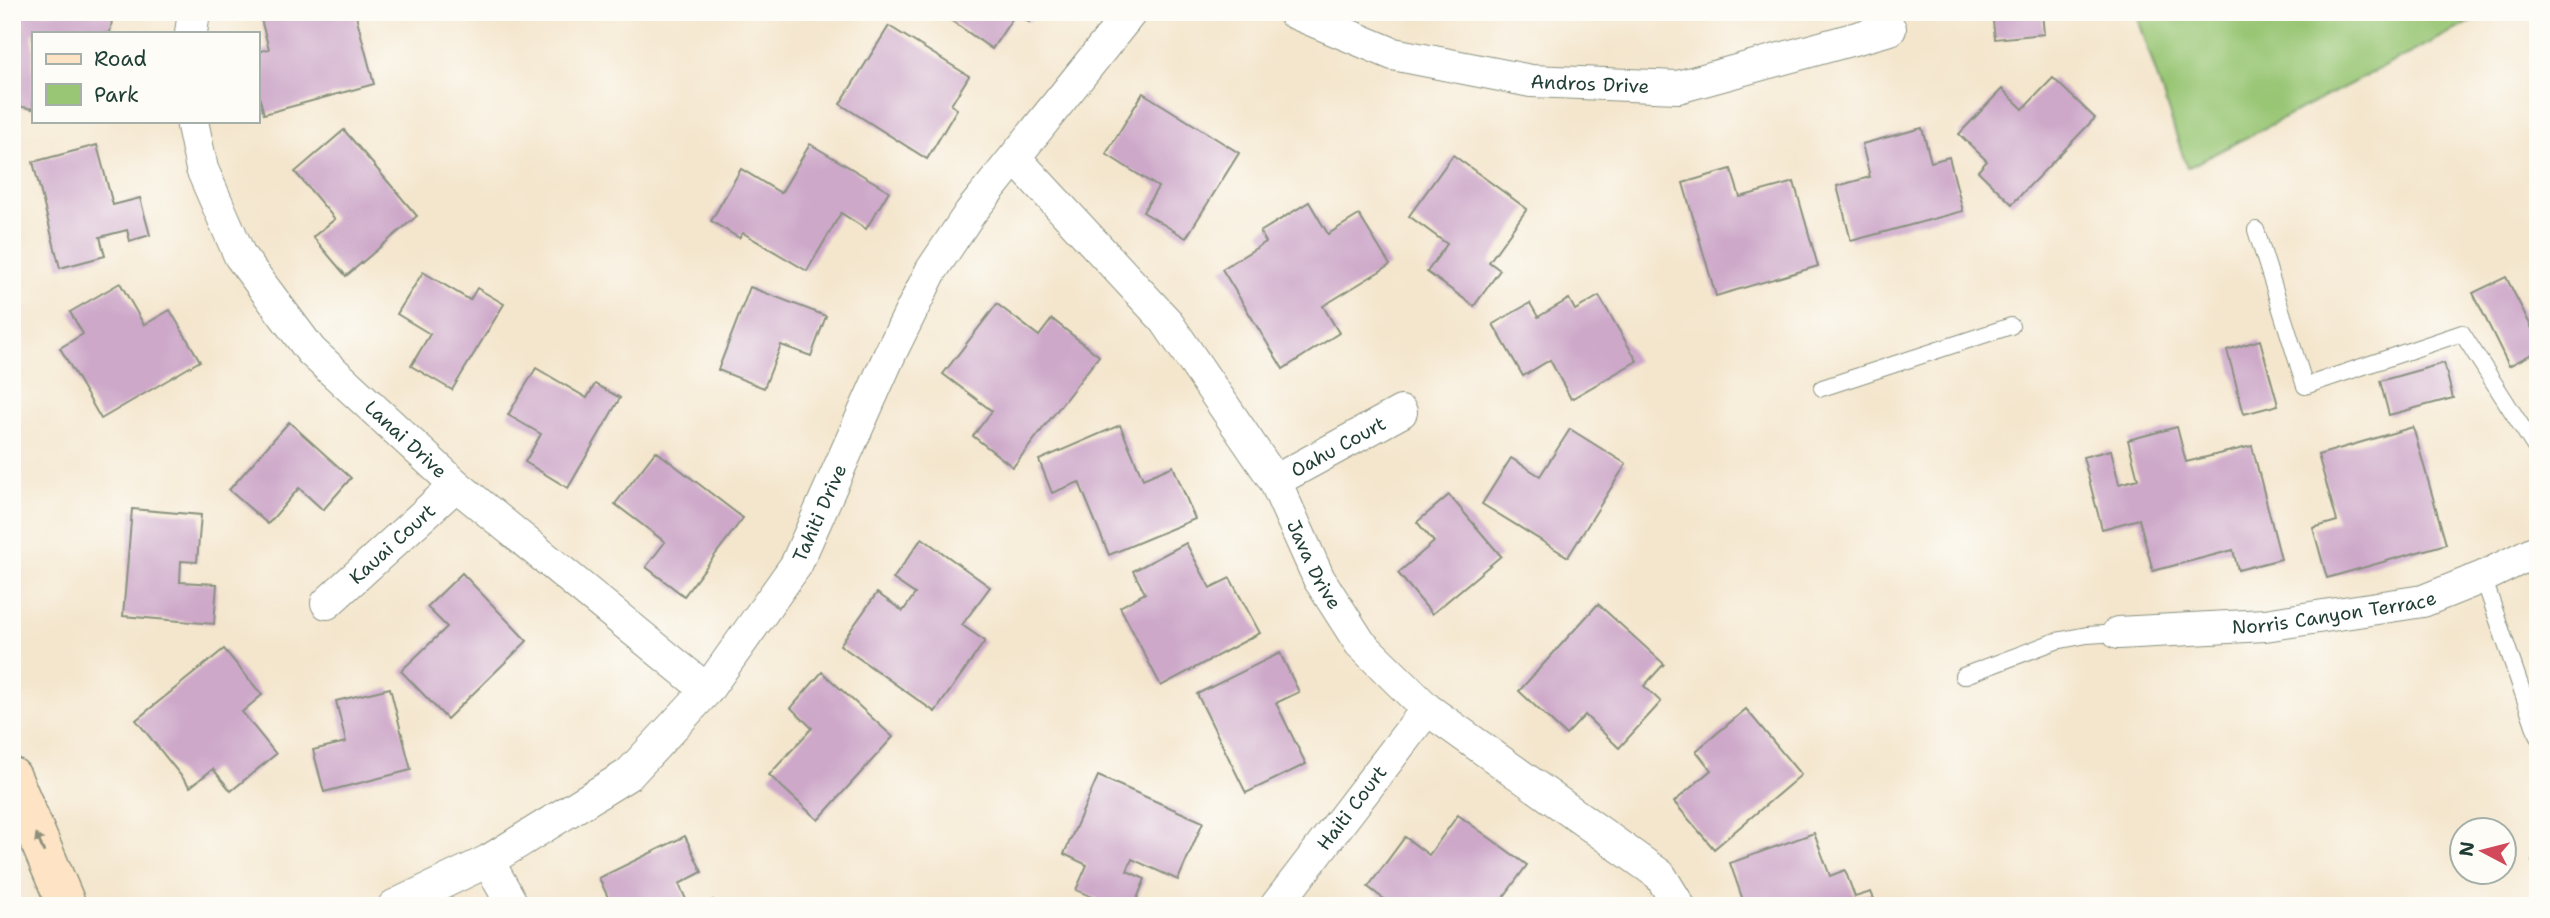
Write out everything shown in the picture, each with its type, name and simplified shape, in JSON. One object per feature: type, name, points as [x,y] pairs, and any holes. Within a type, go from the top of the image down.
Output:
[{"type":"main road","points":[[12,777],[67,906]]},
{"type":"street","points":[[191,32],[194,12]]},
{"type":"street","name":"Tahiti Drive","points":[[394,906],[488,861],[629,774],[708,690],[796,565],[890,354],[931,271],[970,213],[1131,12]]},
{"type":"street","name":"Andros Drive","points":[[1293,12],[1393,54],[1531,81],[1678,87],[1889,29]]},
{"type":"street","name":"Lanai Drive","points":[[192,122],[202,169],[240,256],[311,352],[456,485],[708,690]]},
{"type":"street","name":"Java Drive","points":[[1015,158],[1166,321],[1275,481],[1318,579],[1360,643],[1427,709],[1660,874],[1679,906]]},
{"type":"street","name":"Oahu Court","points":[[1275,481],[1401,412]]},
{"type":"street","name":"Kauai Court","points":[[327,603],[456,485]]},
{"type":"street","name":"Norris Canyon Terrace","points":[[2118,633],[2265,625],[2423,600],[2483,578],[2538,550]]},
{"type":"street","name":"Haiti Court","points":[[1276,906],[1427,709]]},
{"type":"street","points":[[488,861],[513,906]]},
{"type":"lane","points":[[2256,230],[2305,386],[2462,333],[2538,452]]},
{"type":"lane","points":[[1822,388],[2011,326]]},
{"type":"lane","points":[[2483,578],[2538,737]]},
{"type":"lane","points":[[1963,676],[2056,641],[2118,633]]},
{"type":"green space","points":[[2136,12],[2490,12],[2187,168]]},
{"type":"building","points":[[18,12],[113,14],[110,32],[32,32],[32,109],[12,105],[12,36]]},
{"type":"building","points":[[259,12],[355,12],[374,84],[264,114],[259,96],[259,52],[269,49]]},
{"type":"building","points":[[939,12],[1036,12],[1029,22],[1016,13],[992,49]]},
{"type":"building","points":[[1992,12],[2042,12],[2044,34],[1995,39]]},
{"type":"building","points":[[889,26],[969,76],[951,105],[957,109],[927,159],[840,104]]},
{"type":"building","points":[[2053,78],[2095,118],[2012,204],[1978,171],[1987,161],[1959,134],[2002,89],[2023,109]]},
{"type":"building","points":[[1143,93],[1239,153],[1186,238],[1143,212],[1158,187],[1106,154]]},
{"type":"building","points":[[1922,128],[1931,162],[1949,157],[1963,211],[1851,241],[1837,186],[1870,177],[1862,144]]},
{"type":"building","points":[[344,130],[417,216],[346,276],[313,237],[335,219],[295,172]]},
{"type":"building","points":[[810,144],[889,191],[866,229],[841,213],[807,271],[743,233],[739,238],[711,221],[741,169],[781,193]]},
{"type":"building","points":[[97,145],[113,205],[140,198],[150,235],[130,241],[127,230],[100,237],[105,256],[60,268],[33,162]]},
{"type":"building","points":[[1453,155],[1527,209],[1489,262],[1500,270],[1474,306],[1427,272],[1447,244],[1409,216]]},
{"type":"building","points":[[1731,169],[1740,197],[1794,182],[1818,266],[1716,296],[1683,183]]},
{"type":"building","points":[[1309,202],[1328,234],[1359,215],[1390,265],[1323,306],[1339,333],[1283,369],[1222,269],[1266,242],[1260,232]]},
{"type":"building","points":[[423,272],[470,300],[477,288],[504,304],[452,390],[411,366],[430,334],[397,314]]},
{"type":"building","points":[[2506,277],[2538,340],[2538,351],[2509,366],[2473,293]]},
{"type":"building","points":[[120,283],[144,325],[170,310],[200,361],[101,419],[60,348],[83,334],[70,312]]},
{"type":"building","points":[[750,287],[826,316],[811,356],[781,345],[764,388],[718,370]]},
{"type":"building","points":[[1599,296],[1637,361],[1571,399],[1550,360],[1523,376],[1493,324],[1530,303],[1538,317],[1569,299],[1575,310]]},
{"type":"building","points":[[997,304],[1039,336],[1052,319],[1099,356],[1013,467],[973,436],[992,411],[943,374]]},
{"type":"building","points":[[2260,340],[2278,405],[2244,414],[2227,350]]},
{"type":"building","points":[[2444,363],[2453,398],[2389,415],[2380,381]]},
{"type":"building","points":[[536,368],[587,398],[595,384],[620,398],[568,488],[525,462],[541,434],[508,415]]},
{"type":"building","points":[[289,422],[351,478],[323,510],[299,488],[268,524],[229,490]]},
{"type":"building","points":[[1120,425],[1143,479],[1173,466],[1195,519],[1109,555],[1079,482],[1052,493],[1039,460]]},
{"type":"building","points":[[2177,427],[2186,462],[2252,446],[2281,559],[2238,570],[2233,550],[2153,571],[2139,519],[2102,529],[2083,457],[2111,450],[2119,484],[2138,479],[2128,440]]},
{"type":"building","points":[[2413,427],[2446,544],[2327,578],[2313,528],[2337,521],[2318,455]]},
{"type":"building","points":[[1570,429],[1626,464],[1568,557],[1482,504],[1511,458],[1540,476]]},
{"type":"building","points":[[656,451],[743,518],[684,596],[646,567],[665,542],[615,504]]},
{"type":"building","points":[[1449,495],[1501,556],[1432,614],[1398,573],[1434,542],[1417,522]]},
{"type":"building","points":[[132,509],[201,515],[197,562],[181,561],[180,582],[217,584],[214,624],[123,616]]},
{"type":"building","points":[[922,538],[990,587],[962,625],[985,641],[935,712],[840,645],[877,593],[903,611],[915,594],[893,579]]},
{"type":"building","points":[[1186,543],[1210,588],[1230,578],[1260,633],[1161,686],[1120,607],[1145,593],[1133,571]]},
{"type":"building","points":[[462,573],[527,641],[447,719],[401,671],[447,627],[427,607]]},
{"type":"building","points":[[1598,604],[1664,664],[1644,686],[1661,702],[1619,748],[1585,715],[1566,735],[1519,691]]},
{"type":"building","points":[[224,649],[262,695],[242,712],[276,754],[231,791],[213,769],[190,787],[136,720]]},
{"type":"building","points":[[1280,653],[1299,692],[1276,703],[1306,764],[1246,793],[1197,694]]},
{"type":"building","points":[[822,672],[893,737],[818,820],[769,775],[812,728],[791,708]]},
{"type":"building","points":[[390,688],[411,770],[324,792],[313,750],[346,742],[336,701]]},
{"type":"building","points":[[1746,709],[1801,775],[1714,849],[1674,802],[1711,770],[1696,751]]},
{"type":"building","points":[[1098,776],[1203,822],[1178,880],[1132,859],[1127,871],[1145,879],[1134,906],[1113,906],[1076,890],[1087,865],[1064,854]]},
{"type":"building","points":[[1458,815],[1527,865],[1497,906],[1393,906],[1368,887],[1405,837],[1429,855]]},
{"type":"building","points":[[1814,833],[1830,876],[1845,870],[1855,897],[1871,892],[1877,906],[1779,906],[1776,898],[1756,906],[1745,906],[1730,863]]},
{"type":"building","points":[[685,836],[702,872],[679,884],[689,906],[612,906],[599,878]]},
{"type":"building","points":[[2538,860],[2538,878],[2537,879],[2532,861]]},
{"type":"building","points":[[713,900],[716,906],[700,906]]}]
